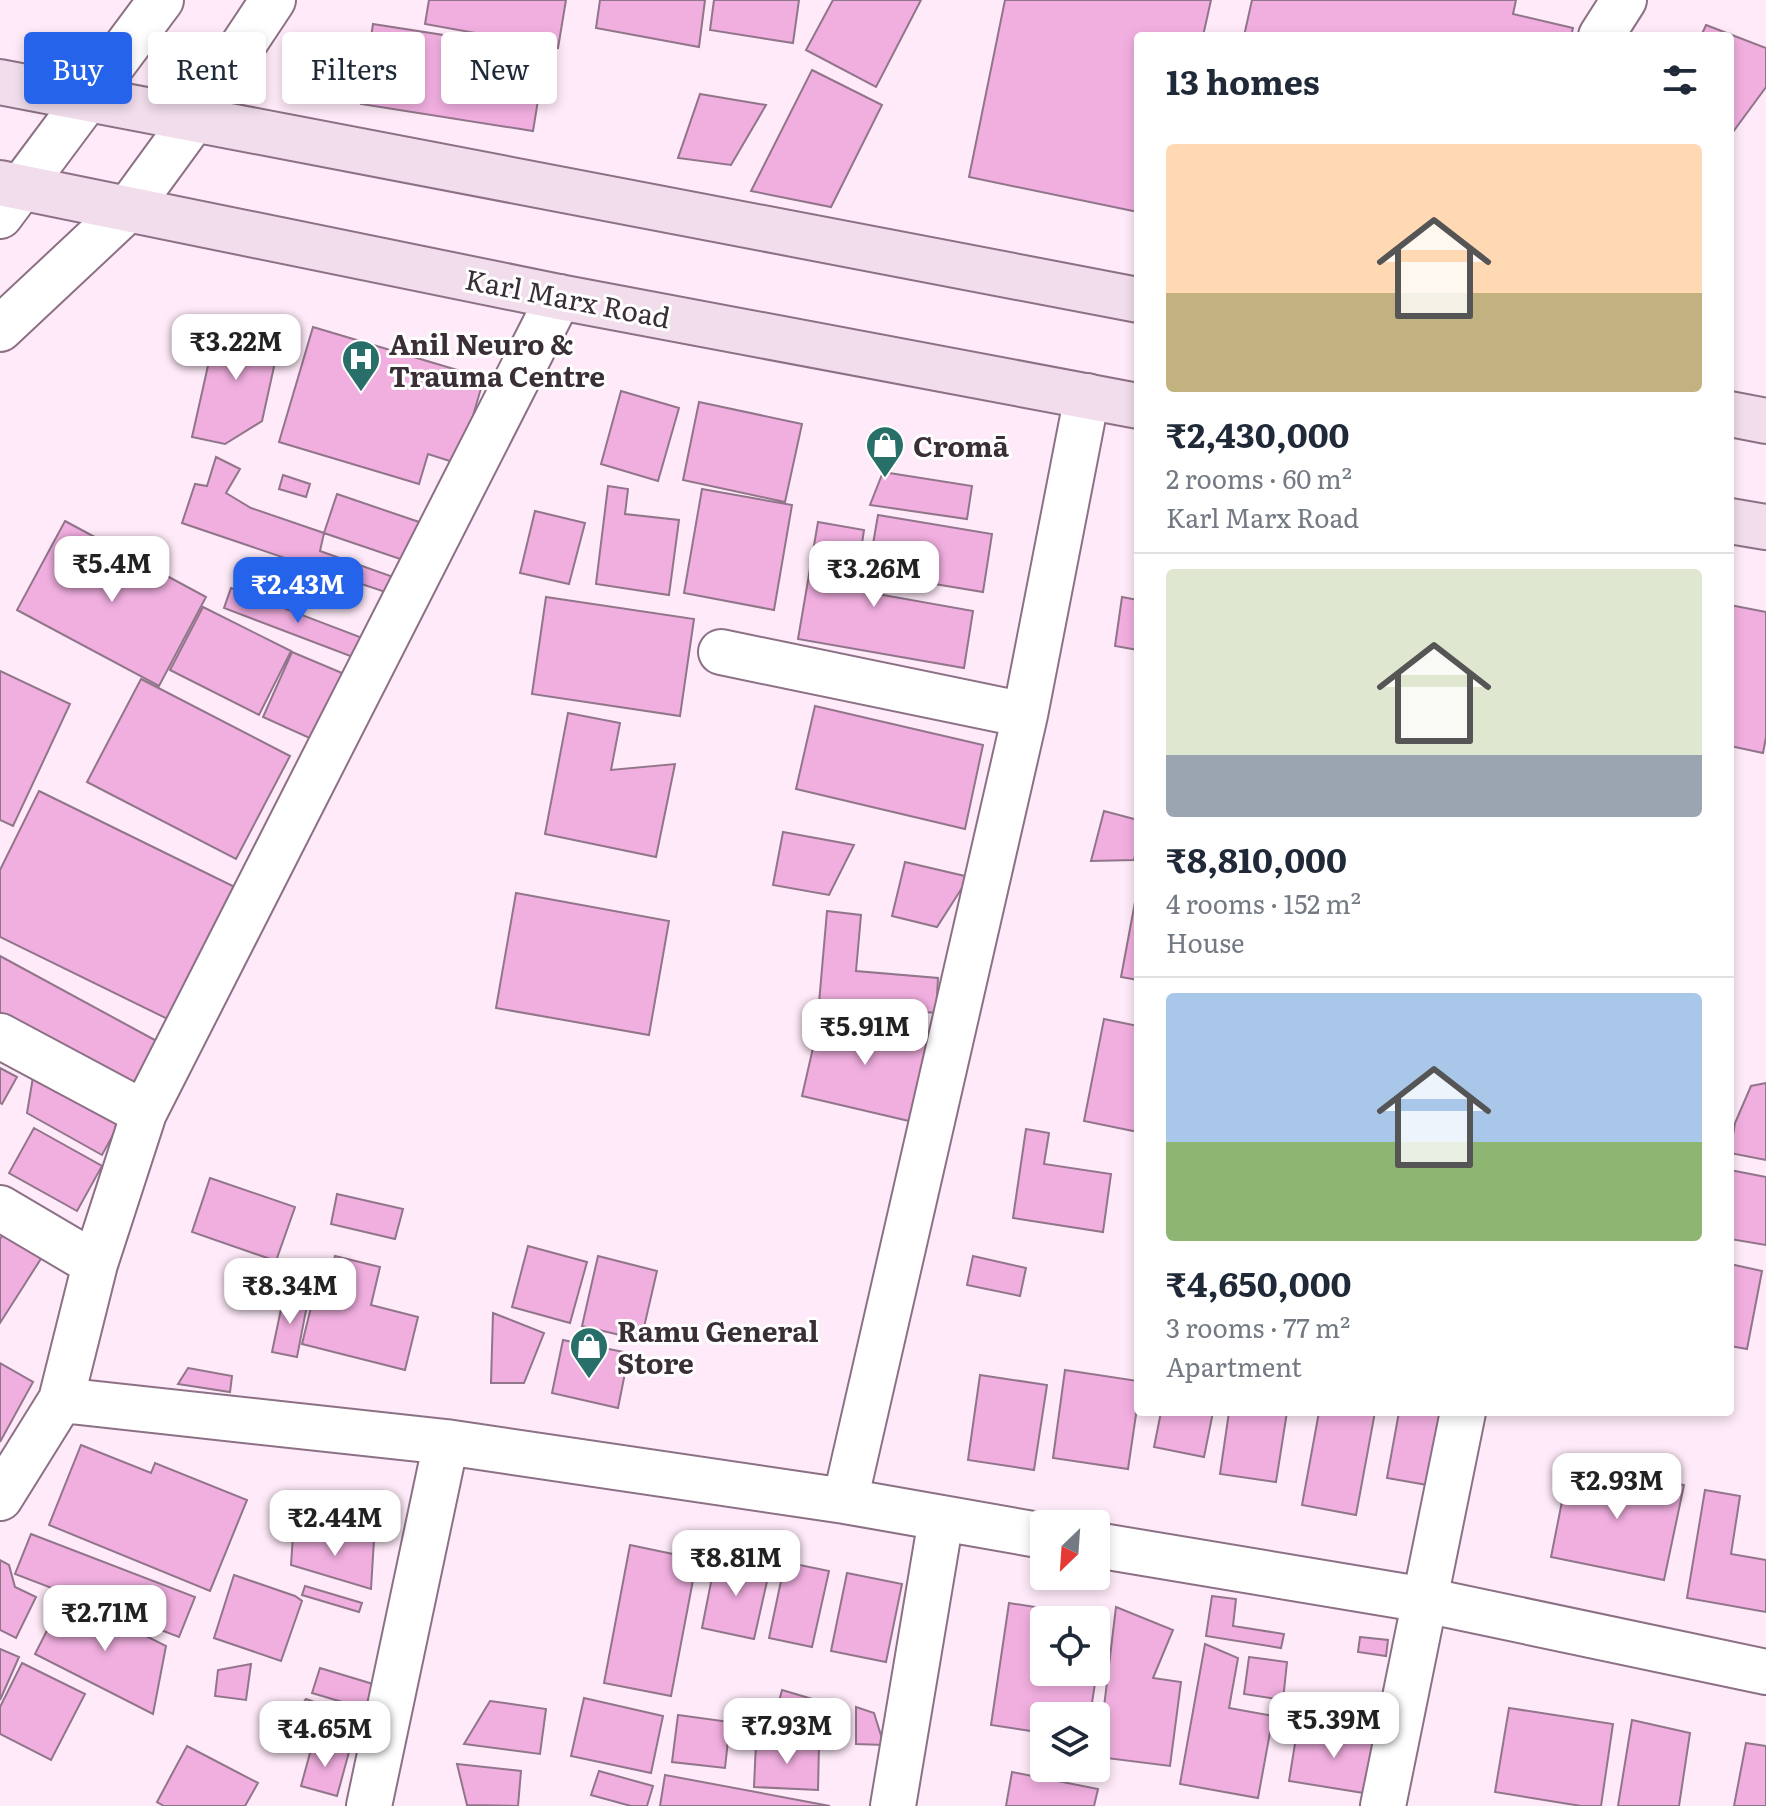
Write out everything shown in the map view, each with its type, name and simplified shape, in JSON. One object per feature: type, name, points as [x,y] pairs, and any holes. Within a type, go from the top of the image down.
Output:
[{"type":"main road","points":[[0,82],[24,86]]},
{"type":"main road","points":[[124,104],[1134,299]]},
{"type":"main road","name":"Karl Marx Road","points":[[7,195],[129,208],[559,297],[1134,405]]},
{"type":"main road","points":[[1734,415],[1766,421]]},
{"type":"main road","points":[[1734,522],[1766,527]]},
{"type":"street","points":[[132,40],[161,0]]},
{"type":"street","points":[[0,329],[129,208],[194,119],[273,0]]},
{"type":"street","points":[[1604,32],[1624,0]]},
{"type":"street","points":[[7,195],[85,104]]},
{"type":"street","points":[[0,1498],[61,1400],[95,1264],[144,1113],[559,297]]},
{"type":"street","points":[[845,1501],[1025,715],[1087,396]]},
{"type":"street","points":[[721,652],[1025,715]]},
{"type":"street","points":[[0,1036],[144,1113]]},
{"type":"street","points":[[0,1208],[95,1264]]},
{"type":"street","points":[[61,1400],[446,1442],[845,1501],[1030,1534]]},
{"type":"street","points":[[1383,1806],[1462,1416]]},
{"type":"street","points":[[369,1806],[446,1442]]},
{"type":"street","points":[[893,1806],[941,1519]]},
{"type":"street","points":[[1110,1547],[1425,1600],[1766,1672]]},
{"type":"building","points":[[429,0],[566,0],[558,48],[557,32],[469,32],[425,24]]},
{"type":"building","points":[[600,0],[705,0],[699,47],[596,28]]},
{"type":"building","points":[[714,0],[799,0],[793,43],[710,30]]},
{"type":"building","points":[[833,0],[921,0],[876,87],[806,50]]},
{"type":"building","points":[[1005,0],[1211,0],[1204,32],[1134,32],[1134,211],[969,177]]},
{"type":"building","points":[[1252,0],[1516,0],[1513,14],[1573,28],[1572,32],[1245,32]]},
{"type":"building","points":[[373,24],[424,32],[372,32]]},
{"type":"building","points":[[1706,25],[1724,32],[1703,32]]},
{"type":"building","points":[[425,32],[441,35],[441,104],[537,104],[533,131],[361,104],[425,104]]},
{"type":"building","points":[[1734,36],[1766,48],[1766,87],[1734,131]]},
{"type":"building","points":[[812,70],[882,105],[831,207],[751,191]]},
{"type":"building","points":[[700,94],[766,105],[731,165],[678,158]]},
{"type":"building","points":[[218,321],[281,335],[262,421],[225,444],[192,437]]},
{"type":"building","points":[[313,327],[484,378],[459,464],[428,454],[419,484],[279,442]]},
{"type":"building","points":[[621,391],[679,408],[658,481],[601,464]]},
{"type":"building","points":[[699,402],[802,424],[785,502],[683,480]]},
{"type":"building","points":[[216,457],[240,469],[226,493],[251,508],[324,533],[320,551],[399,579],[394,595],[182,523],[195,484],[207,486]]},
{"type":"building","points":[[883,472],[972,486],[967,519],[870,505]]},
{"type":"building","points":[[283,475],[310,484],[306,497],[279,489]]},
{"type":"building","points":[[608,486],[628,489],[625,514],[679,520],[669,595],[596,584]]},
{"type":"building","points":[[702,489],[792,505],[774,610],[684,593]]},
{"type":"building","points":[[337,494],[422,523],[409,562],[324,533]]},
{"type":"building","points":[[535,511],[585,523],[569,584],[520,573]]},
{"type":"building","points":[[878,515],[992,534],[983,592],[868,573]]},
{"type":"building","points":[[65,521],[206,597],[159,686],[17,610]]},
{"type":"building","points":[[818,522],[864,530],[855,590],[973,611],[964,668],[798,639]]},
{"type":"building","points":[[231,588],[373,642],[366,662],[224,608]]},
{"type":"building","points":[[546,597],[694,619],[680,716],[532,694]]},
{"type":"building","points":[[1122,597],[1134,599],[1134,649],[1115,646]]},
{"type":"building","points":[[1734,606],[1766,612],[1766,737],[1763,753],[1734,747]]},
{"type":"building","points":[[203,607],[291,651],[259,715],[170,670]]},
{"type":"building","points":[[292,652],[354,678],[325,745],[263,717]]},
{"type":"building","points":[[0,671],[70,704],[13,826],[0,820]]},
{"type":"building","points":[[141,679],[290,756],[236,859],[87,782]]},
{"type":"building","points":[[815,706],[983,745],[965,829],[796,789]]},
{"type":"building","points":[[568,713],[620,723],[611,770],[675,764],[656,857],[545,834]]},
{"type":"building","points":[[39,791],[247,893],[182,1026],[0,937],[0,870]]},
{"type":"building","points":[[1104,811],[1134,819],[1134,860],[1091,861]]},
{"type":"building","points":[[783,832],[854,845],[829,895],[773,885]]},
{"type":"building","points":[[905,862],[969,877],[937,927],[892,916]]},
{"type":"building","points":[[516,893],[669,921],[649,1035],[496,1008]]},
{"type":"building","points":[[1134,907],[1134,979],[1121,977]]},
{"type":"building","points":[[827,911],[861,915],[856,971],[938,978],[936,1013],[819,1003]]},
{"type":"building","points":[[0,956],[164,1045],[135,1100],[0,1027]]},
{"type":"building","points":[[821,1013],[928,1038],[909,1121],[802,1096]]},
{"type":"building","points":[[1104,1019],[1134,1025],[1134,1131],[1084,1121]]},
{"type":"building","points":[[35,1065],[124,1115],[102,1155],[27,1113]]},
{"type":"building","points":[[0,1068],[17,1077],[2,1104],[0,1103]]},
{"type":"building","points":[[1766,1083],[1766,1160],[1734,1154],[1735,1123],[1751,1086]]},
{"type":"building","points":[[34,1128],[102,1166],[77,1211],[9,1173]]},
{"type":"building","points":[[1026,1129],[1049,1133],[1044,1164],[1111,1174],[1103,1232],[1013,1218]]},
{"type":"building","points":[[1734,1171],[1766,1177],[1766,1245],[1734,1240]]},
{"type":"building","points":[[210,1178],[295,1207],[276,1261],[192,1232]]},
{"type":"building","points":[[337,1194],[403,1209],[395,1239],[331,1224]]},
{"type":"building","points":[[6,1230],[44,1254],[0,1323],[0,1239]]},
{"type":"building","points":[[528,1246],[587,1262],[570,1323],[512,1307]]},
{"type":"building","points":[[335,1256],[380,1267],[371,1305],[418,1317],[405,1370],[302,1344],[313,1299],[333,1289],[352,1289],[351,1266],[330,1276]]},
{"type":"building","points":[[598,1256],[657,1271],[641,1340],[582,1326]]},
{"type":"building","points":[[973,1256],[1026,1268],[1020,1296],[967,1285]]},
{"type":"building","points":[[1734,1265],[1762,1271],[1747,1349],[1734,1347]]},
{"type":"building","points":[[284,1295],[308,1300],[297,1357],[272,1352]]},
{"type":"building","points":[[493,1313],[544,1333],[524,1383],[491,1383]]},
{"type":"building","points":[[563,1340],[629,1353],[618,1408],[552,1393]]},
{"type":"building","points":[[0,1363],[33,1382],[0,1442]]},
{"type":"building","points":[[188,1368],[232,1376],[230,1392],[178,1384]]},
{"type":"building","points":[[1065,1370],[1134,1380],[1136,1416],[1128,1469],[1053,1458]]},
{"type":"building","points":[[980,1375],[1047,1385],[1034,1470],[968,1460]]},
{"type":"building","points":[[1160,1416],[1212,1416],[1204,1457],[1154,1447]]},
{"type":"building","points":[[1228,1416],[1286,1416],[1276,1482],[1220,1474]]},
{"type":"building","points":[[1318,1416],[1374,1416],[1356,1515],[1302,1505]]},
{"type":"building","points":[[1398,1416],[1445,1416],[1433,1486],[1387,1478]]},
{"type":"building","points":[[81,1445],[151,1473],[155,1463],[247,1500],[210,1591],[49,1525]]},
{"type":"building","points":[[1570,1461],[1684,1485],[1664,1580],[1551,1557]]},
{"type":"building","points":[[1705,1490],[1740,1496],[1731,1554],[1766,1560],[1766,1612],[1687,1598]]},
{"type":"building","points":[[31,1534],[195,1597],[179,1637],[15,1574]]},
{"type":"building","points":[[293,1535],[374,1540],[371,1589],[291,1565]]},
{"type":"building","points":[[630,1545],[697,1559],[671,1696],[604,1683]]},
{"type":"building","points":[[716,1557],[770,1568],[754,1639],[702,1628]]},
{"type":"building","points":[[0,1560],[9,1565],[15,1587],[36,1597],[16,1638],[0,1630]]},
{"type":"building","points":[[785,1562],[829,1571],[812,1647],[769,1638]]},
{"type":"building","points":[[847,1573],[902,1584],[886,1662],[831,1651]]},
{"type":"building","points":[[234,1575],[302,1601],[281,1661],[214,1638]]},
{"type":"building","points":[[305,1586],[362,1603],[359,1612],[302,1595]]},
{"type":"building","points":[[65,1595],[166,1646],[153,1714],[35,1654]]},
{"type":"building","points":[[1212,1596],[1236,1599],[1233,1626],[1284,1634],[1281,1648],[1206,1636]]},
{"type":"building","points":[[1009,1603],[1030,1606],[1030,1686],[1095,1686],[1092,1702],[1030,1702],[1030,1731],[991,1725]]},
{"type":"building","points":[[1116,1607],[1173,1630],[1153,1678],[1181,1682],[1170,1766],[1110,1758],[1110,1702],[1105,1702],[1107,1686],[1110,1686]]},
{"type":"building","points":[[1360,1637],[1388,1640],[1386,1656],[1358,1652]]},
{"type":"building","points":[[1205,1644],[1238,1658],[1229,1708],[1273,1716],[1258,1798],[1180,1784]]},
{"type":"building","points":[[0,1649],[19,1657],[0,1700]]},
{"type":"building","points":[[1249,1657],[1287,1662],[1283,1700],[1244,1694]]},
{"type":"building","points":[[22,1663],[85,1694],[51,1760],[0,1734],[0,1707]]},
{"type":"building","points":[[251,1664],[246,1700],[215,1696],[218,1670]]},
{"type":"building","points":[[320,1668],[373,1684],[366,1709],[312,1693]]},
{"type":"building","points":[[782,1690],[819,1701],[811,1734],[773,1724]]},
{"type":"building","points":[[584,1698],[663,1716],[651,1773],[571,1756]]},
{"type":"building","points":[[306,1699],[362,1719],[349,1739],[291,1720]]},
{"type":"building","points":[[490,1701],[546,1709],[540,1754],[464,1744]]},
{"type":"building","points":[[822,1702],[845,1704],[841,1735],[818,1732]]},
{"type":"building","points":[[856,1707],[874,1713],[884,1745],[856,1744]]},
{"type":"building","points":[[1509,1708],[1613,1724],[1601,1806],[1581,1806],[1495,1792]]},
{"type":"building","points":[[678,1715],[730,1722],[725,1768],[672,1762]]},
{"type":"building","points":[[1632,1720],[1690,1733],[1679,1806],[1618,1806]]},
{"type":"building","points":[[1298,1725],[1379,1738],[1370,1794],[1289,1781]]},
{"type":"building","points":[[313,1742],[349,1752],[337,1796],[301,1786]]},
{"type":"building","points":[[756,1742],[819,1744],[818,1790],[754,1787]]},
{"type":"building","points":[[1746,1743],[1766,1746],[1766,1806],[1734,1806]]},
{"type":"building","points":[[187,1746],[258,1783],[245,1806],[164,1806],[157,1802]]},
{"type":"building","points":[[457,1764],[521,1771],[518,1806],[467,1805]]},
{"type":"building","points":[[599,1771],[653,1786],[647,1806],[631,1806],[591,1795]]},
{"type":"building","points":[[1012,1772],[1030,1776],[1030,1782],[1063,1782],[1098,1789],[1094,1806],[1006,1806]]},
{"type":"building","points":[[665,1775],[830,1806],[660,1806]]},
{"type":"place","name":"Anil Neuro & Trauma Centre","points":[[361,393]]},
{"type":"place","name":"Cromā","points":[[885,479]]},
{"type":"place","name":"Ramu General Store","points":[[589,1380]]}]
